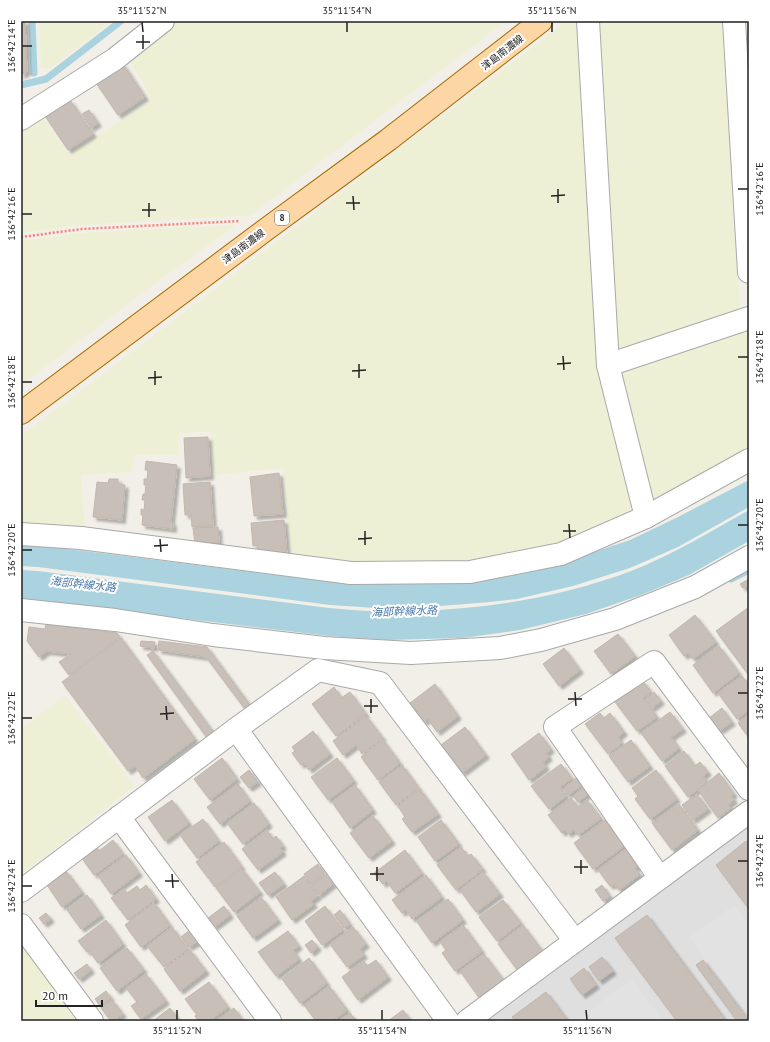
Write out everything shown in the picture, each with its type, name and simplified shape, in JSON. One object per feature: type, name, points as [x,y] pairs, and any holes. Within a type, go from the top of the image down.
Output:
[{"type":"main road","name":"津島南濃線","points":[[21,413],[388,140],[541,21]]},
{"type":"street","points":[[21,119],[115,60],[163,21]]},
{"type":"street","points":[[588,21],[608,365],[646,517]]},
{"type":"street","points":[[734,21],[749,272]]},
{"type":"street","points":[[608,365],[749,318]]},
{"type":"street","points":[[21,534],[81,538],[351,573],[470,572],[561,554],[646,517],[749,460]]},
{"type":"street","points":[[21,610],[116,620],[213,635],[324,648],[411,653],[500,648],[541,640],[615,619],[695,587],[749,557]]},
{"type":"street","points":[[21,891],[236,729],[318,670],[324,648]]},
{"type":"street","points":[[660,878],[555,727],[654,662],[749,789]]},
{"type":"street","points":[[318,670],[380,683],[575,941]]},
{"type":"street","points":[[236,729],[448,1021]]},
{"type":"street","points":[[467,1021],[749,812]]},
{"type":"street","points":[[119,817],[270,1021]]},
{"type":"street","points":[[21,925],[92,1021]]},
{"type":"path","points":[[21,237],[82,229],[243,221],[268,228]]},
{"type":"shaded area","points":[[749,827],[749,1021],[485,1021]]},
{"type":"shaded area","points":[[734,905],[749,924],[749,1017],[689,938]]},
{"type":"shaded area","points":[[632,979],[664,1021],[594,1021],[587,1012]]},
{"type":"green space","points":[[39,21],[112,21],[49,69],[41,68]]},
{"type":"green space","points":[[171,21],[506,21],[251,215],[83,225],[21,233],[21,125],[40,113],[69,155],[152,99],[127,57]]},
{"type":"green space","points":[[567,21],[583,21],[604,398],[630,503],[630,512],[623,518],[556,543],[470,560],[349,568],[292,559],[283,468],[214,475],[211,431],[179,434],[179,455],[134,455],[132,472],[81,475],[85,530],[21,526],[21,436]]},
{"type":"green space","points":[[596,21],[722,21],[740,304],[734,316],[622,353],[613,348]]},
{"type":"green space","points":[[744,21],[749,21],[749,100]]},
{"type":"green space","points":[[236,225],[157,282],[21,385],[21,241],[81,233]]},
{"type":"green space","points":[[736,329],[749,334],[749,450],[655,503],[648,501],[620,369]]},
{"type":"green space","points":[[65,695],[134,786],[21,875],[21,729]]},
{"type":"green space","points":[[21,943],[78,1021],[21,1021]]},
{"type":"water","points":[[749,480],[749,507],[678,547],[630,568],[573,586],[517,599],[441,606],[376,608],[330,605],[21,566],[21,543],[331,582],[382,584],[476,580],[519,574],[567,561],[630,540]]},
{"type":"water","name":"海部幹線水路","points":[[749,510],[749,541],[689,575],[641,595],[586,614],[520,630],[462,638],[387,640],[329,636],[21,599],[21,570],[329,608],[414,611],[469,608],[552,595],[631,571],[676,550]]},
{"type":"building","points":[[21,21],[25,21],[27,72],[21,75]]},
{"type":"building","points":[[123,64],[145,97],[118,115],[96,83]]},
{"type":"building","points":[[70,100],[93,134],[68,150],[45,116]]},
{"type":"building","points":[[89,110],[98,123],[91,128],[82,114]]},
{"type":"building","points":[[208,437],[210,476],[186,478],[184,438]]},
{"type":"building","points":[[146,461],[177,465],[171,522],[173,523],[173,529],[142,525],[143,515],[141,515],[141,509],[144,510],[145,500],[142,500],[143,494],[145,494],[146,485],[144,485],[144,479],[147,479],[148,470],[145,470]]},
{"type":"building","points":[[279,473],[283,514],[254,516],[250,477]]},
{"type":"building","points":[[109,479],[118,479],[118,484],[125,485],[122,520],[93,517],[97,482],[108,483]]},
{"type":"building","points":[[210,482],[213,526],[192,527],[191,515],[185,515],[183,484]]},
{"type":"building","points":[[284,520],[287,555],[258,557],[257,545],[253,546],[251,523]]},
{"type":"building","points":[[218,527],[219,542],[195,544],[193,528]]},
{"type":"building","points":[[749,579],[749,584],[743,588],[740,584]]},
{"type":"building","points":[[749,607],[749,672],[747,673],[716,631]]},
{"type":"building","points":[[695,615],[716,642],[693,659],[688,653],[684,656],[669,635]]},
{"type":"building","points":[[46,624],[117,633],[120,637],[69,675],[59,662],[71,654],[47,651],[39,657],[27,641],[29,627],[45,629]]},
{"type":"building","points":[[618,634],[635,656],[611,674],[594,651]]},
{"type":"building","points":[[121,638],[195,739],[143,778],[135,766],[128,771],[62,682]]},
{"type":"building","points":[[141,641],[155,642],[154,648],[140,646]]},
{"type":"building","points":[[159,641],[207,647],[249,704],[244,708],[206,657],[158,650]]},
{"type":"building","points":[[719,646],[739,673],[713,693],[693,665]]},
{"type":"building","points":[[564,648],[580,670],[559,686],[543,664]]},
{"type":"building","points":[[153,651],[214,733],[207,738],[147,655]]},
{"type":"building","points":[[742,676],[749,685],[749,710],[737,719],[718,693]]},
{"type":"building","points":[[643,681],[651,692],[643,698],[657,717],[637,731],[615,702]]},
{"type":"building","points":[[435,684],[458,716],[437,732],[428,719],[424,722],[410,703]]},
{"type":"building","points":[[334,687],[341,698],[350,692],[366,714],[336,736],[312,704]]},
{"type":"building","points":[[654,692],[661,701],[652,708],[645,699]]},
{"type":"building","points":[[722,708],[732,722],[719,731],[709,718]]},
{"type":"building","points":[[670,712],[683,729],[671,737],[679,748],[662,761],[641,733]]},
{"type":"building","points":[[600,713],[604,718],[610,713],[624,732],[618,737],[622,743],[608,754],[585,724]]},
{"type":"building","points":[[749,714],[749,738],[738,723]]},
{"type":"building","points":[[366,716],[383,738],[362,754],[356,745],[343,755],[333,741]]},
{"type":"building","points":[[465,727],[486,755],[462,773],[441,745]]},
{"type":"building","points":[[313,731],[330,754],[309,770],[304,763],[301,765],[292,753],[295,751],[292,747]]},
{"type":"building","points":[[539,733],[551,749],[546,753],[549,757],[543,762],[546,767],[529,780],[511,754]]},
{"type":"building","points":[[383,740],[400,763],[378,780],[361,757]]},
{"type":"building","points":[[631,740],[650,766],[628,782],[609,756]]},
{"type":"building","points":[[684,751],[695,766],[700,762],[708,772],[703,776],[707,782],[688,797],[665,766]]},
{"type":"building","points":[[222,758],[237,779],[210,800],[194,779]]},
{"type":"building","points":[[337,758],[354,781],[328,800],[311,777]]},
{"type":"building","points":[[561,764],[572,778],[560,787],[566,796],[549,809],[531,786]]},
{"type":"building","points":[[402,765],[419,788],[396,805],[379,782]]},
{"type":"building","points":[[249,770],[258,782],[249,788],[240,777]]},
{"type":"building","points":[[656,770],[677,799],[650,819],[635,799],[638,796],[632,788]]},
{"type":"building","points":[[719,773],[734,794],[731,796],[734,800],[728,805],[731,808],[718,818],[698,790]]},
{"type":"building","points":[[576,778],[581,786],[568,795],[563,789]]},
{"type":"building","points":[[238,784],[250,801],[220,824],[207,807]]},
{"type":"building","points":[[355,785],[373,810],[350,828],[332,802]]},
{"type":"building","points":[[583,788],[588,794],[578,802],[573,796]]},
{"type":"building","points":[[420,789],[438,814],[412,832],[402,819],[405,817],[398,806]]},
{"type":"building","points":[[697,794],[708,809],[693,820],[682,805]]},
{"type":"building","points":[[571,798],[578,807],[587,800],[601,818],[578,835],[574,830],[568,834],[565,830],[562,833],[548,815]]},
{"type":"building","points":[[172,800],[189,823],[165,841],[148,817]]},
{"type":"building","points":[[254,803],[269,824],[243,844],[227,823]]},
{"type":"building","points":[[679,804],[698,830],[672,850],[652,823]]},
{"type":"building","points":[[373,816],[392,841],[369,858],[350,833]]},
{"type":"building","points":[[203,819],[219,841],[197,858],[180,835]]},
{"type":"building","points":[[441,820],[459,844],[435,861],[418,837]]},
{"type":"building","points":[[605,820],[624,846],[593,869],[574,843]]},
{"type":"building","points":[[267,830],[273,839],[276,836],[283,846],[280,848],[283,852],[258,870],[242,849]]},
{"type":"building","points":[[113,840],[123,854],[94,875],[81,857],[96,846],[99,851]]},
{"type":"building","points":[[746,841],[749,845],[749,909],[716,865]]},
{"type":"building","points":[[224,842],[242,867],[215,887],[196,862]]},
{"type":"building","points":[[461,847],[468,856],[471,854],[483,869],[456,890],[437,865]]},
{"type":"building","points":[[626,849],[638,866],[635,868],[640,874],[619,890],[614,884],[610,886],[598,870]]},
{"type":"building","points":[[405,850],[422,873],[395,893],[387,881],[383,884],[374,873]]},
{"type":"building","points":[[126,855],[139,873],[111,894],[98,876]]},
{"type":"building","points":[[318,864],[325,874],[311,884],[304,874]]},
{"type":"building","points":[[242,869],[260,892],[234,912],[216,888]]},
{"type":"building","points":[[66,871],[82,892],[62,907],[47,885]]},
{"type":"building","points":[[275,872],[284,884],[268,895],[259,883]]},
{"type":"building","points":[[483,872],[500,894],[476,912],[460,890]]},
{"type":"building","points":[[326,875],[333,884],[319,895],[312,885]]},
{"type":"building","points":[[426,875],[442,897],[412,919],[406,910],[402,913],[392,900]]},
{"type":"building","points":[[304,876],[318,896],[311,901],[314,904],[292,920],[276,897]]},
{"type":"building","points":[[146,885],[156,899],[128,920],[111,898],[124,889],[127,893],[137,886],[140,890]]},
{"type":"building","points":[[602,885],[610,896],[603,901],[595,890]]},
{"type":"building","points":[[87,895],[101,915],[81,929],[67,910]]},
{"type":"building","points":[[261,897],[278,920],[253,938],[237,916]]},
{"type":"building","points":[[448,899],[463,920],[432,943],[417,922]]},
{"type":"building","points":[[503,900],[521,923],[497,941],[479,917]]},
{"type":"building","points":[[154,903],[170,925],[141,947],[125,925]]},
{"type":"building","points":[[224,906],[230,915],[214,927],[208,918]]},
{"type":"building","points":[[325,906],[343,930],[322,945],[305,921]]},
{"type":"building","points":[[340,910],[350,924],[344,928],[334,915]]},
{"type":"building","points":[[46,913],[51,919],[44,924],[39,918]]},
{"type":"building","points":[[647,915],[726,1021],[677,1021],[615,938]]},
{"type":"building","points":[[106,920],[123,944],[98,963],[89,951],[87,952],[78,941]]},
{"type":"building","points":[[463,925],[482,951],[455,971],[442,953],[446,950],[440,942]]},
{"type":"building","points":[[523,925],[543,952],[518,971],[498,944]]},
{"type":"building","points":[[172,927],[188,949],[164,967],[147,946]]},
{"type":"building","points":[[353,927],[366,944],[360,949],[364,955],[347,967],[330,944]]},
{"type":"building","points":[[191,929],[200,940],[189,947],[181,937]]},
{"type":"building","points":[[288,931],[299,946],[293,950],[299,959],[276,976],[258,952]]},
{"type":"building","points":[[312,940],[318,947],[311,953],[305,945]]},
{"type":"building","points":[[127,948],[144,970],[117,991],[100,968]]},
{"type":"building","points":[[190,950],[206,971],[180,991],[164,969]]},
{"type":"building","points":[[484,954],[504,981],[480,999],[460,971]]},
{"type":"building","points":[[602,957],[613,971],[599,981],[589,967]]},
{"type":"building","points":[[309,958],[327,983],[300,1003],[282,979]]},
{"type":"building","points":[[376,960],[388,977],[358,1000],[342,977],[364,961],[367,966]]},
{"type":"building","points":[[703,960],[749,1021],[737,1021],[696,965]]},
{"type":"building","points":[[87,964],[91,970],[79,979],[74,973]]},
{"type":"building","points":[[584,968],[596,985],[582,995],[570,979]]},
{"type":"building","points":[[146,974],[166,1001],[141,1019],[131,1006],[137,1002],[126,988]]},
{"type":"building","points":[[209,982],[228,1007],[209,1021],[198,1021],[195,1016],[197,1015],[185,999]]},
{"type":"building","points":[[329,986],[347,1010],[332,1021],[316,1021],[304,1005]]},
{"type":"building","points":[[106,991],[111,998],[100,1006],[95,999]]},
{"type":"building","points":[[546,992],[568,1021],[515,1021],[512,1017]]},
{"type":"building","points":[[112,1000],[123,1014],[111,1021],[101,1008]]},
{"type":"building","points":[[170,1008],[180,1021],[153,1021]]},
{"type":"building","points":[[234,1008],[243,1021],[216,1021]]},
{"type":"building","points":[[403,1010],[411,1021],[388,1021]]},
{"type":"building","points":[[350,1013],[356,1021],[339,1021]]},
{"type":"waterway","points":[[32,21],[34,73]]},
{"type":"waterway","points":[[21,85],[46,79],[121,21]]},
{"type":"waterway","points":[[731,579],[749,570]]}]
